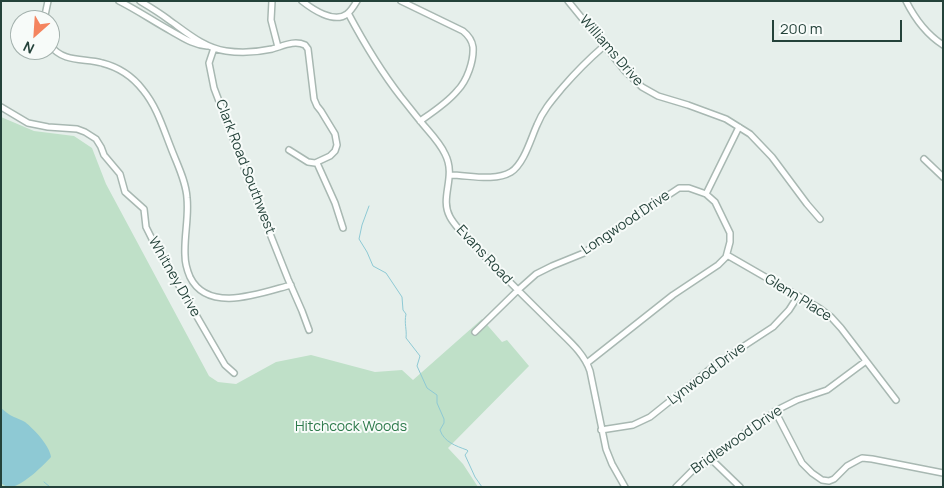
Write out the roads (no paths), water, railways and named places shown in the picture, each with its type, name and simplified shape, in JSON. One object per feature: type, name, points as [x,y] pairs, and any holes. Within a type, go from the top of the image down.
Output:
[{"type":"street","points":[[119,1],[200,46],[212,47]]},
{"type":"street","points":[[140,1],[190,36],[225,51],[239,52],[271,49],[295,43],[304,44],[308,48],[315,103],[335,134],[337,140],[336,148],[327,158],[317,163],[308,162],[289,150]]},
{"type":"street","points":[[272,1],[271,20],[278,47]]},
{"type":"street","points":[[302,1],[334,18],[348,13],[356,1]]},
{"type":"street","points":[[402,1],[463,31],[473,48],[469,68],[462,86],[455,94],[420,121]]},
{"type":"street","name":"Williams Drive","points":[[568,1],[630,77],[647,90],[658,96],[715,114],[750,134],[772,157],[820,219]]},
{"type":"street","points":[[906,1],[922,27],[943,45]]},
{"type":"street","name":"Evans Road","points":[[348,13],[376,62],[446,154],[450,166],[446,198],[450,217],[502,275],[580,353],[587,363],[604,442],[625,487]]},
{"type":"street","points":[[450,175],[490,177],[506,174],[513,170],[521,162],[539,119],[547,106],[584,63],[604,46]]},
{"type":"street","name":"Clark Road Southwest","points":[[212,47],[209,63],[214,88],[309,330]]},
{"type":"street","points":[[60,55],[102,63],[122,72],[138,84],[153,105],[180,171],[186,191],[188,208],[185,261],[188,273],[197,287],[204,293],[226,298],[250,295],[291,285]]},
{"type":"street","name":"Whitney Drive","points":[[1,107],[28,123],[48,127],[77,129],[96,139],[104,155],[120,174],[125,192],[144,209],[146,227],[152,238],[224,365],[234,374]]},
{"type":"street","points":[[587,363],[674,295],[722,262],[727,255],[730,234],[715,202],[706,194],[739,127]]},
{"type":"street","points":[[924,159],[943,177]]},
{"type":"street","points":[[317,163],[335,203],[343,228]]},
{"type":"street","name":"Longwood Drive","points":[[475,332],[518,290],[542,271],[584,253],[679,188],[689,188],[706,194]]},
{"type":"street","name":"Glenn Place","points":[[727,255],[825,312],[836,322],[896,400]]},
{"type":"street","name":"Lynwood Drive","points":[[602,430],[633,425],[650,417],[715,365],[773,327],[790,310],[798,296]]},
{"type":"street","name":"Bridlewood Drive","points":[[676,487],[692,471],[712,460],[747,431],[775,412],[797,400],[829,389],[866,361]]},
{"type":"street","points":[[775,412],[802,463],[822,480],[829,481],[834,479],[847,466],[862,458],[943,473]]},
{"type":"street","points":[[712,460],[740,487]]},
{"type":"water","points":[[1,408],[33,429],[45,443],[51,457],[27,479],[11,487],[1,483]]},
{"type":"waterway","points":[[369,206],[359,239],[373,266],[386,273],[402,297],[403,310],[406,314],[406,338],[420,356],[417,366],[427,388],[437,395],[437,403],[444,419],[440,430],[447,441],[468,451],[465,455],[482,487]]},
{"type":"waterway","points":[[44,482],[50,487]]},
{"type":"park label","name":"Hitchcock Woods","points":[[351,427]]}]
